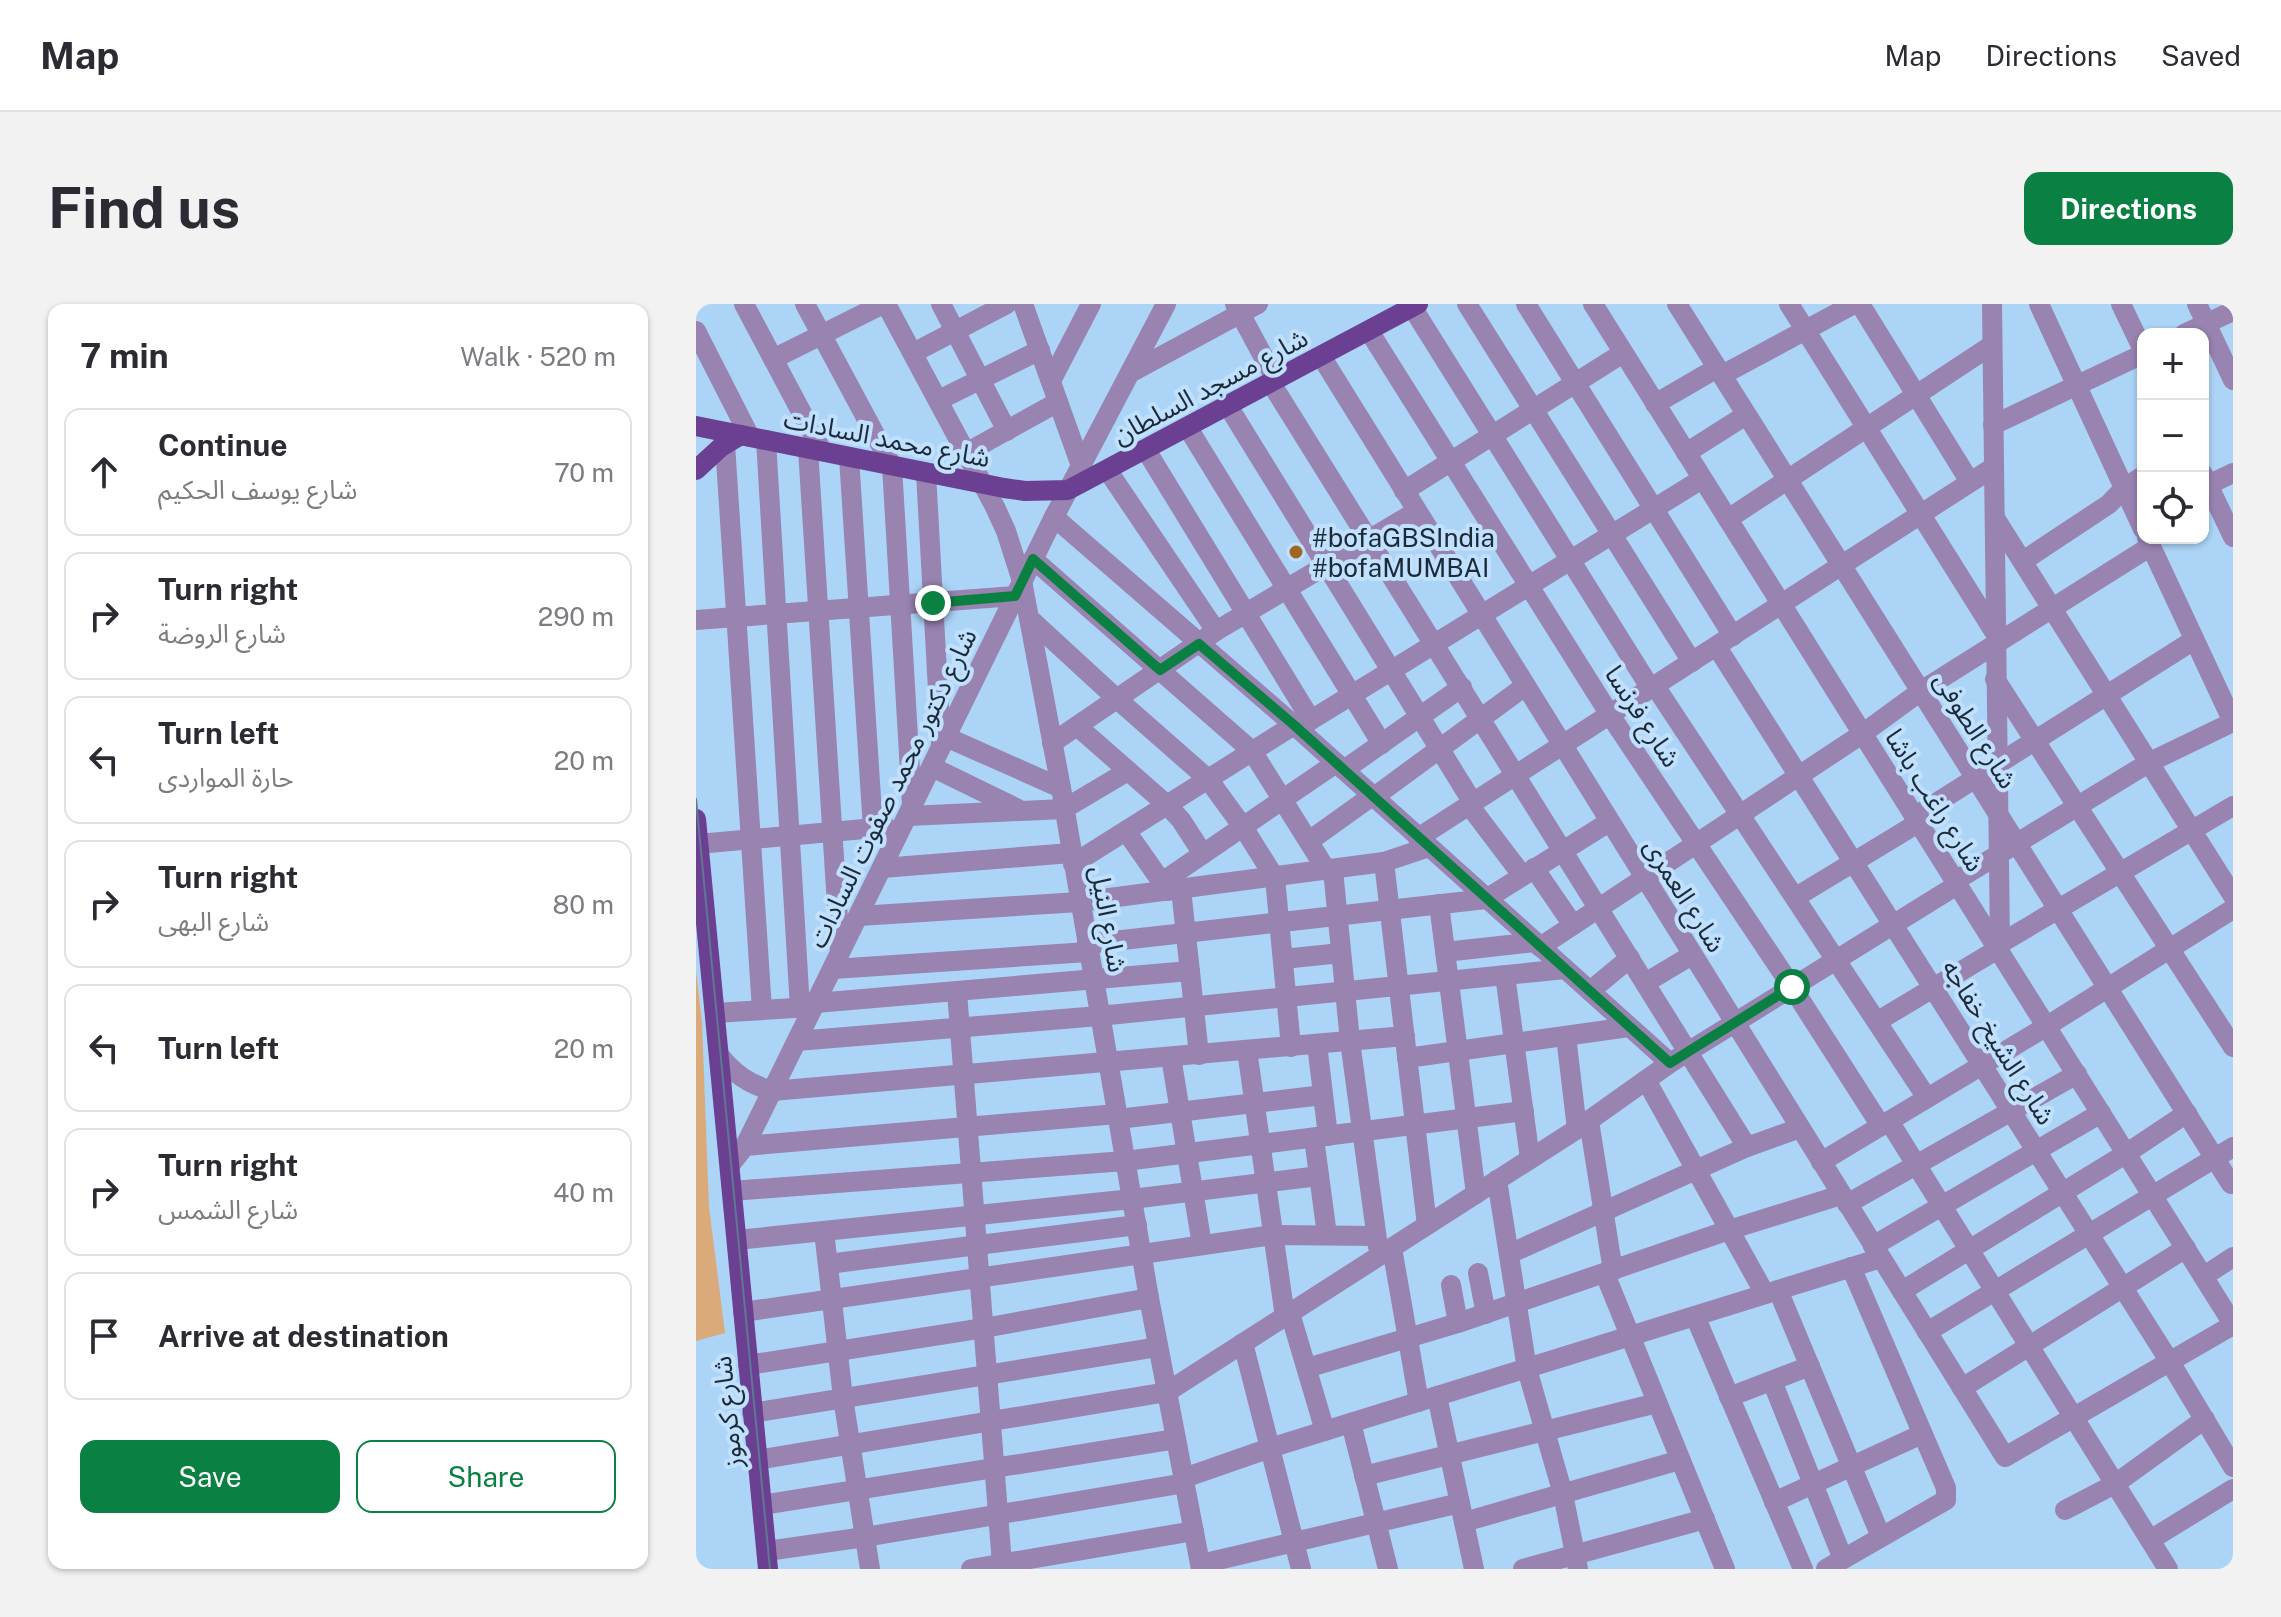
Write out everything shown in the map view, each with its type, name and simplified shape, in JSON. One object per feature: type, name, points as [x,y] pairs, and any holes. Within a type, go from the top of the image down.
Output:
[{"type":"main road","name":"شارع مسجد السلطان","points":[[1068,490],[1369,331],[1403,308]]},
{"type":"main road","name":"شارع محمد السادات","points":[[696,426],[746,439],[983,484],[1025,491],[1068,490]]},
{"type":"main road","points":[[696,470],[746,439]]},
{"type":"main road","name":"شارع كرموز","points":[[696,819],[767,1560]]},
{"type":"street","points":[[744,304],[815,450],[819,611],[833,832],[837,961],[1087,948],[1186,933],[1486,899],[1609,822]]},
{"type":"street","points":[[805,304],[892,466],[907,816]]},
{"type":"street","points":[[773,359],[885,304]]},
{"type":"street","name":"شارع النيل","points":[[885,304],[939,400],[1006,531],[1018,589],[1029,618],[1149,1298],[1201,1566]]},
{"type":"street","points":[[941,304],[1007,431]]},
{"type":"street","points":[[913,353],[1007,304]]},
{"type":"street","points":[[1051,381],[1091,304]]},
{"type":"street","name":"شارع دكتور محمد صفوت السادات","points":[[730,1165],[745,1146],[797,1041],[810,1006],[837,961],[1054,517],[1166,304]]},
{"type":"street","points":[[1467,304],[1692,662]]},
{"type":"street","name":"شارع الشيخ خفاجه","points":[[1526,304],[1653,509],[1799,775],[2123,1287],[2233,1467]]},
{"type":"street","name":"شارع راغب باشا","points":[[1593,304],[2233,1325]]},
{"type":"street","name":"شارع الطوفى","points":[[1677,304],[1998,815]]},
{"type":"street","points":[[1789,304],[1868,427],[1995,638]]},
{"type":"street","points":[[1655,404],[1857,304],[1970,482]]},
{"type":"street","points":[[1992,304],[1998,815],[2007,848],[1998,946]]},
{"type":"street","points":[[2039,304],[2137,516]]},
{"type":"street","points":[[2121,304],[2137,339]]},
{"type":"street","points":[[2197,304],[2233,380]]},
{"type":"street","points":[[1130,373],[1244,307],[1273,382],[1747,1147]]},
{"type":"street","points":[[1403,308],[1492,435],[1653,687],[1838,959],[1927,1098]]},
{"type":"street","points":[[1029,309],[1040,350],[1081,466]]},
{"type":"street","points":[[2196,328],[2233,311]]},
{"type":"street","points":[[696,331],[746,439],[777,614],[790,836],[810,1006]]},
{"type":"street","name":"شارع فرنسا","points":[[1369,331],[1610,715],[1792,987],[1917,1165],[2168,1569]]},
{"type":"street","points":[[1728,519],[1992,345]]},
{"type":"street","points":[[939,400],[1040,350]]},
{"type":"street","points":[[1404,491],[1623,353]]},
{"type":"street","points":[[1993,425],[2137,355]]},
{"type":"street","name":"شارع العمرى","points":[[1321,356],[2005,1456],[2074,1418]]},
{"type":"street","points":[[966,453],[1058,402]]},
{"type":"street","points":[[1228,406],[1471,804],[1573,925]]},
{"type":"street","points":[[1686,453],[1746,415]]},
{"type":"street","points":[[1188,428],[1382,744]]},
{"type":"street","points":[[746,439],[737,617],[762,1010]]},
{"type":"street","points":[[1146,450],[1246,614],[1301,724]]},
{"type":"street","points":[[849,457],[873,829]]},
{"type":"street","points":[[859,916],[1079,902],[1171,887],[1275,878],[1384,862],[1423,842],[1471,804],[1994,467]]},
{"type":"street","points":[[1108,471],[1216,631]]},
{"type":"street","points":[[926,473],[944,743],[1062,798]]},
{"type":"street","points":[[2209,479],[2233,473]]},
{"type":"street","points":[[882,868],[1072,859],[1126,831],[1252,751],[1352,695],[1702,479]]},
{"type":"street","points":[[2023,561],[2109,504],[2137,480]]},
{"type":"street","points":[[2209,488],[2233,537]]},
{"type":"street","points":[[1052,743],[1216,631],[1417,511]]},
{"type":"street","points":[[1054,517],[1199,644],[1301,724],[1340,767],[1670,1063]]},
{"type":"street","points":[[1995,518],[2233,896]]},
{"type":"street","points":[[1445,952],[1538,945],[1573,925],[1862,734],[1995,638],[2052,608],[2139,544]]},
{"type":"street","points":[[757,1460],[1167,1392],[1287,1315],[1382,1247],[1427,1225],[1476,1194],[1583,1125],[1670,1063],[1894,924],[2007,848],[2150,762],[2233,722],[2150,544]]},
{"type":"street","points":[[1033,559],[1252,751],[1330,871],[1338,916],[1362,1131],[1382,1247],[1408,1338],[1450,1455],[1474,1569]]},
{"type":"street","points":[[696,620],[933,603],[1018,589]]},
{"type":"street","points":[[1029,618],[1208,779],[1275,878],[1291,1047]]},
{"type":"street","points":[[1796,897],[2194,640]]},
{"type":"street","points":[[1995,679],[2233,1047]]},
{"type":"street","points":[[1309,841],[1525,686]]},
{"type":"street","points":[[1171,887],[1203,854],[1283,799],[1382,744],[1462,687]]},
{"type":"street","points":[[1077,726],[1167,805],[1203,854]]},
{"type":"street","points":[[932,767],[1021,811]]},
{"type":"street","points":[[698,844],[873,829],[907,816],[1021,811],[1128,771]]},
{"type":"street","points":[[1878,1021],[2058,909],[2233,806]]},
{"type":"street","points":[[1126,831],[1171,887],[1186,933],[1199,1055]]},
{"type":"street","points":[[2007,848],[2058,909],[2231,1184]]},
{"type":"street","points":[[1384,862],[1427,1225]]},
{"type":"street","points":[[1439,904],[1476,1194]]},
{"type":"street","points":[[1821,1162],[2233,909]]},
{"type":"street","points":[[1283,959],[1341,953]]},
{"type":"street","points":[[1645,983],[1692,955]]},
{"type":"street","points":[[1590,991],[1630,958]]},
{"type":"street","points":[[797,1041],[1099,1016],[1565,969]]},
{"type":"street","points":[[715,1013],[1190,971]]},
{"type":"street","points":[[1505,975],[1530,1159]]},
{"type":"street","points":[[957,992],[1002,1564]]},
{"type":"street","points":[[1407,1058],[1629,1027]]},
{"type":"street","points":[[719,1055],[742,1078],[772,1091],[1405,1036]]},
{"type":"street","points":[[1566,1036],[1604,1211],[1609,1272],[1630,1336],[1725,1569]]},
{"type":"street","points":[[1317,1044],[1323,1095],[1319,1176],[1327,1235]]},
{"type":"street","points":[[1247,1050],[1287,1315],[1307,1368],[1325,1431]]},
{"type":"street","points":[[1171,1057],[1202,1245]]},
{"type":"street","points":[[1307,1368],[1517,1304],[1729,1230],[1844,1200],[1917,1165],[2077,1074]]},
{"type":"street","points":[[1646,1080],[1729,1230],[1772,1292],[1810,1366],[1881,1537]]},
{"type":"street","points":[[745,1146],[1180,1112],[1323,1095]]},
{"type":"street","points":[[732,1191],[1125,1161],[1524,1111]]},
{"type":"street","points":[[767,1560],[865,1537],[1184,1480],[1270,1448],[1851,1267],[1942,1206],[2101,1113]]},
{"type":"street","points":[[1902,1291],[2187,1113]]},
{"type":"street","points":[[1509,1254],[1747,1147],[1800,1128]]},
{"type":"street","points":[[1927,1332],[2233,1147]]},
{"type":"street","points":[[737,1240],[1132,1199],[1319,1176]]},
{"type":"street","points":[[1497,1180],[1527,1369],[1563,1494],[1577,1562]]},
{"type":"street","points":[[828,1264],[1137,1225]]},
{"type":"street","points":[[824,1231],[843,1398],[870,1569]]},
{"type":"street","points":[[743,1312],[1273,1235],[1327,1235],[1382,1247]]},
{"type":"street","points":[[1962,1388],[2186,1248]]},
{"type":"street","points":[[2204,1276],[2233,1257]]},
{"type":"street","points":[[1772,1381],[1813,1484],[1834,1564],[1946,1500],[1946,1488],[1851,1267]]},
{"type":"street","points":[[1478,1273],[1486,1314]]},
{"type":"street","points":[[1451,1285],[1458,1323]]},
{"type":"street","points":[[748,1365],[1149,1298]]},
{"type":"street","points":[[1695,1316],[1803,1569]]},
{"type":"street","points":[[2074,1418],[2233,1325]]},
{"type":"street","points":[[1243,1343],[1301,1569]]},
{"type":"street","points":[[752,1413],[1158,1347]]},
{"type":"street","points":[[1729,1397],[1810,1366]]},
{"type":"street","points":[[1364,1476],[1657,1403]]},
{"type":"street","points":[[2065,1510],[2115,1484],[2205,1419]]},
{"type":"street","points":[[1351,1423],[1388,1569]]},
{"type":"street","points":[[1774,1502],[1922,1434]]},
{"type":"street","points":[[762,1505],[1176,1439]]},
{"type":"street","points":[[1201,1566],[1376,1523],[1563,1494],[1680,1460]]},
{"type":"street","points":[[2150,1540],[2233,1489]]},
{"type":"street","points":[[1523,1569],[1577,1562],[1705,1519]]},
{"type":"street","points":[[971,1569],[1002,1564],[1069,1561],[1194,1531]]},
{"type":"shaded area","points":[[696,971],[702,1022],[709,1207],[725,1333],[696,1341]]},
{"type":"tram line","points":[[696,799],[770,1569]]},
{"type":"place","name":"#bofaGBSIndia #bofaMUMBAI","points":[[1296,552]]},
{"type":"route","points":[[933,603],[1015,596],[1033,559],[1160,670],[1199,644],[1294,725],[1670,1063],[1792,987]]}]
